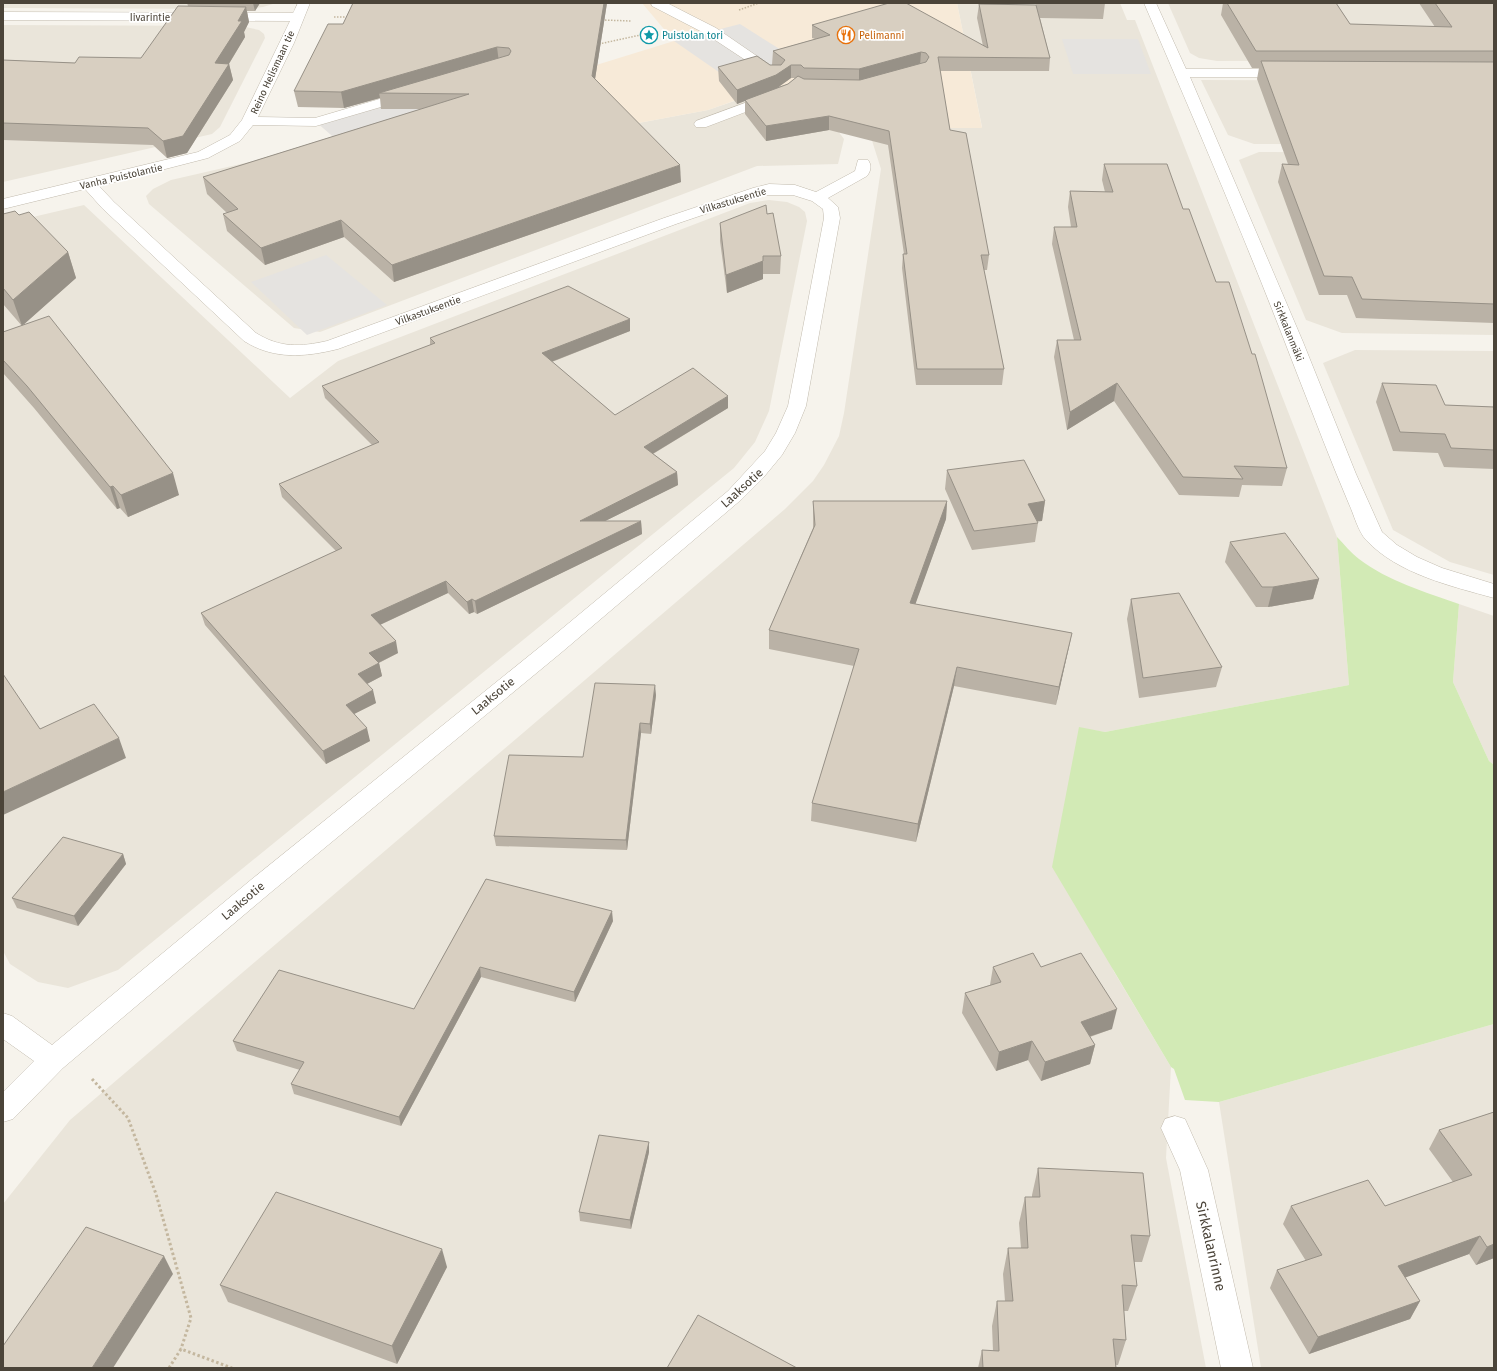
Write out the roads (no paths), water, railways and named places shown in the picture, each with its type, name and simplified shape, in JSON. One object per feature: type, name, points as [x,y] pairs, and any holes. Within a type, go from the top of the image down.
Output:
[{"type":"street","name":"Reino Helismaan tie","points":[[235,138],[249,121],[304,3]]},
{"type":"street","points":[[657,3],[710,32],[776,74]]},
{"type":"street","name":"Sirkkalanmäki","points":[[1150,3],[1294,342],[1346,474],[1373,535],[1390,550],[1410,562],[1435,573],[1494,591]]},
{"type":"street","name":"Iivarintie","points":[[3,16],[298,17]]},
{"type":"street","points":[[1181,73],[1301,73]]},
{"type":"street","points":[[701,124],[782,94],[786,90]]},
{"type":"street","points":[[249,121],[316,122],[422,91]]},
{"type":"street","name":"Vanha Puistolantie","points":[[3,204],[203,155],[235,138]]},
{"type":"street","points":[[817,198],[862,173],[863,164]]},
{"type":"street","name":"Vilkastuksentie","points":[[89,184],[108,205],[250,337],[260,344],[275,349],[298,352],[332,345],[741,196],[769,189],[784,189],[795,190],[817,198]]},
{"type":"street","name":"Laaksotie","points":[[3,1110],[53,1060],[261,886],[570,634],[735,495],[760,472],[782,442],[790,425],[799,394],[832,218],[830,207],[817,198]]},
{"type":"street","points":[[3,1024],[53,1060]]},
{"type":"street","name":"Sirkkalanrinne","points":[[1175,1128],[1194,1170],[1237,1368]]},
{"type":"place","name":"Puistolan tori","points":[[649,35]]},
{"type":"place","name":"Pelimanni","points":[[846,35]]}]
